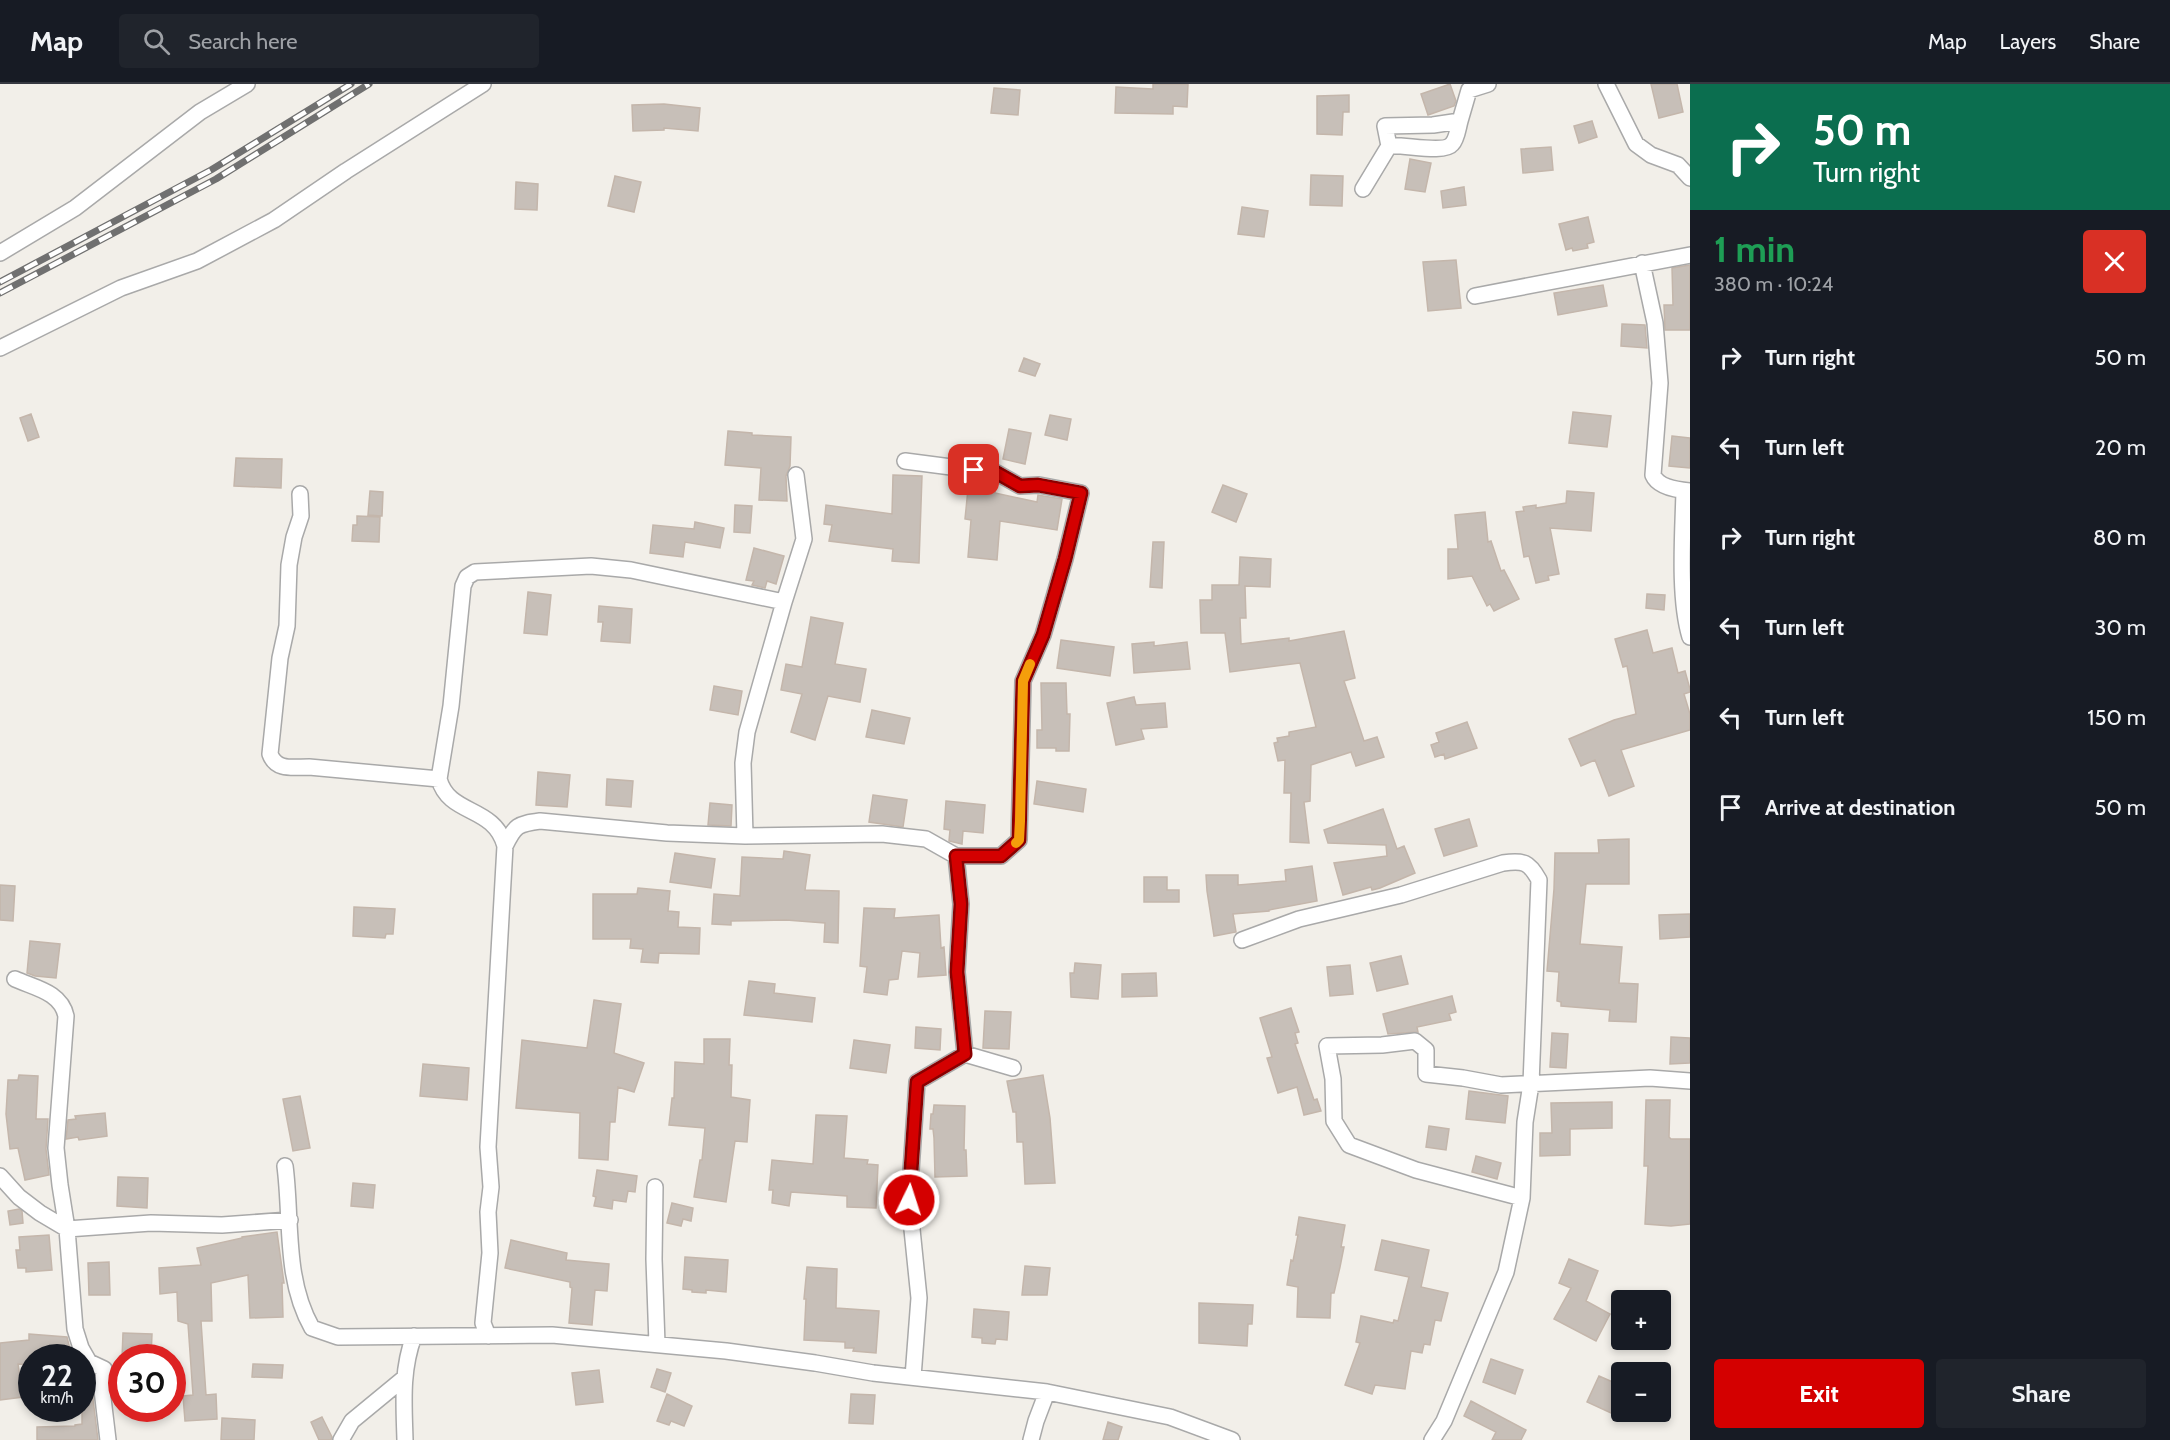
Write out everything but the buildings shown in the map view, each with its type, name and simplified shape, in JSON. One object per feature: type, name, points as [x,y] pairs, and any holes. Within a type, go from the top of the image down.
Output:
[{"type":"street","points":[[0,253],[75,208],[200,112],[247,84]]},
{"type":"street","points":[[0,348],[121,288],[197,261],[274,220],[346,171],[483,84]]},
{"type":"street","points":[[1389,146],[1444,149],[1453,143],[1469,87],[1488,84]]},
{"type":"street","points":[[1606,84],[1636,144],[1651,155],[1678,165],[1690,178]]},
{"type":"street","points":[[1363,189],[1389,146],[1385,126],[1460,121]]},
{"type":"street","points":[[1475,296],[1690,255]]},
{"type":"street","points":[[1642,263],[1655,323],[1660,383],[1653,475],[1661,484],[1687,491],[1683,578],[1690,637]]},
{"type":"street","points":[[504,846],[512,830],[520,824],[540,821],[667,833],[745,836],[882,834],[927,839],[956,856],[1001,856],[1019,840],[1023,681],[1043,635],[1081,493],[1038,485],[1020,486],[997,473],[905,461]]},
{"type":"street","points":[[745,836],[743,764],[747,732],[804,539],[796,475]]},
{"type":"street","points":[[300,494],[301,516],[294,537],[289,565],[287,626],[280,658],[270,753],[273,761],[288,767],[439,779]]},
{"type":"street","points":[[488,1336],[483,1323],[490,1253],[488,1212],[491,1187],[488,1148],[504,846],[498,828],[475,811],[458,805],[442,790],[439,779],[450,706],[463,586],[467,577],[475,572],[601,567],[631,570],[784,602]]},
{"type":"street","points":[[956,856],[961,904],[957,972],[965,1054]]},
{"type":"street","points":[[1242,940],[1299,919],[1401,895],[1503,863],[1518,861],[1532,867],[1539,880],[1531,1084],[1525,1122],[1522,1198],[1506,1272],[1444,1421],[1432,1440]]},
{"type":"street","points":[[15,979],[57,997],[64,1005],[66,1016],[56,1148],[67,1229],[75,1329],[88,1362],[104,1369],[102,1390],[108,1440]]},
{"type":"street","points":[[1522,1198],[1416,1170],[1349,1145],[1334,1121],[1333,1079],[1327,1046],[1382,1045],[1414,1041],[1426,1050],[1426,1074],[1501,1085],[1650,1078],[1690,1081]]},
{"type":"street","points":[[913,1377],[920,1298],[909,1200],[917,1082],[965,1054],[1013,1068]]},
{"type":"street","points":[[285,1166],[290,1220],[290,1254],[302,1311],[312,1328],[338,1337],[552,1335],[726,1351],[873,1373],[1047,1392],[1170,1417],[1232,1440]]},
{"type":"street","points":[[0,1176],[19,1197],[67,1229],[151,1223],[222,1225],[290,1220]]},
{"type":"street","points":[[655,1187],[654,1259],[657,1344]]},
{"type":"street","points":[[405,1440],[403,1379],[414,1336]]},
{"type":"street","points":[[341,1440],[352,1421],[403,1379]]},
{"type":"street","points":[[1031,1440],[1047,1392]]},
{"type":"railway","points":[[0,282],[211,170],[351,84]]},
{"type":"railway","points":[[0,293],[216,179],[369,84]]},
{"type":"slow traffic","points":[[1016,843],[1019,840],[1020,821],[1023,681],[1030,664]]},
{"type":"route","points":[[909,1200],[917,1082],[965,1054],[957,972],[961,904],[956,856],[1001,856],[1019,840],[1023,681],[1043,635],[1081,493],[1038,485],[1020,486],[997,473],[974,470]]}]
